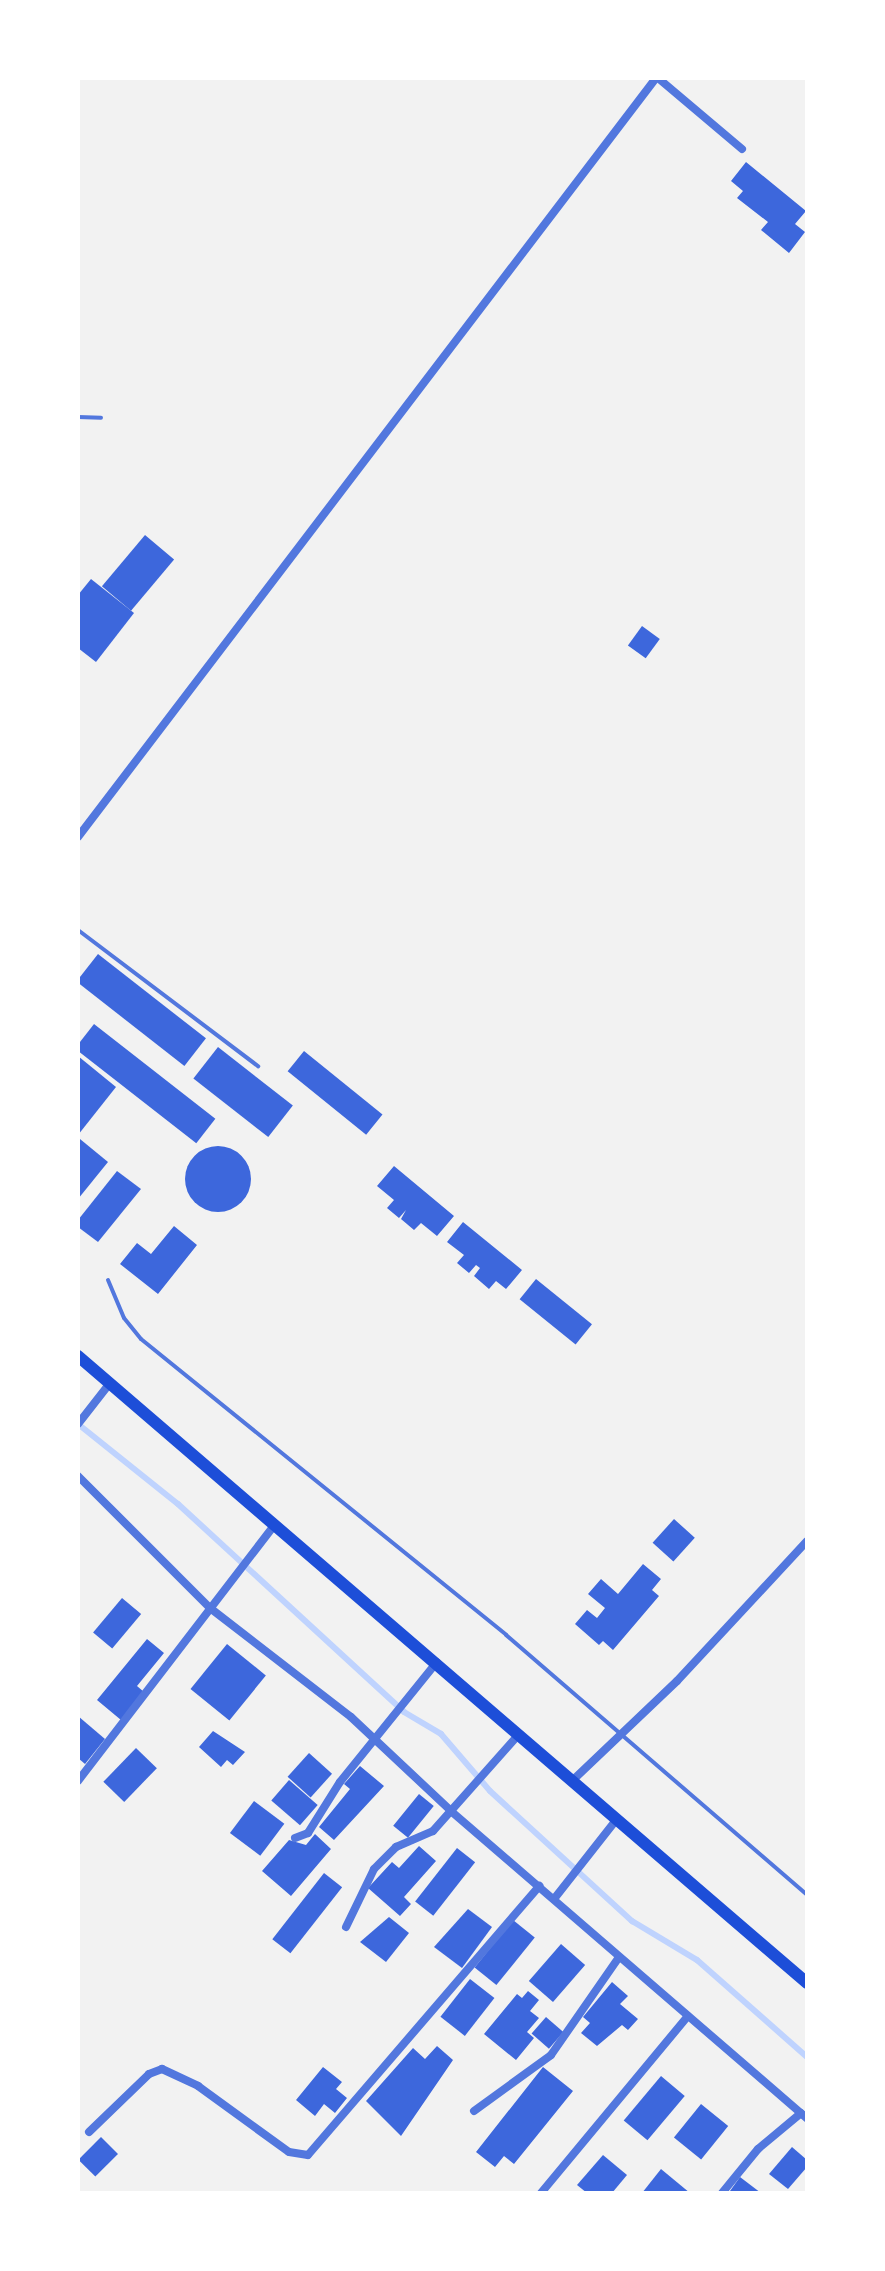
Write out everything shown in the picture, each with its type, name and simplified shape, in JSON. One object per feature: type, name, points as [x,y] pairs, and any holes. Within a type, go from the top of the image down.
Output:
[{"type":"main road","points":[[78,1356],[807,1983]]},
{"type":"street","points":[[78,837],[657,78],[742,149]]},
{"type":"street","points":[[78,1424],[110,1383]]},
{"type":"street","points":[[78,1476],[210,1608],[280,1658],[380,1739],[452,1812],[804,2116],[758,2149],[722,2193]]},
{"type":"street","points":[[78,1781],[210,1608],[260,1549],[275,1524]]},
{"type":"street","points":[[572,1781],[622,1735],[807,1541]]},
{"type":"street","points":[[295,1838],[308,1833],[340,1782],[380,1739],[437,1662]]},
{"type":"street","points":[[346,1927],[374,1869],[396,1847],[433,1831],[519,1734]]},
{"type":"street","points":[[554,1899],[617,1819]]},
{"type":"street","points":[[89,2132],[149,2074],[162,2069],[198,2086],[289,2152],[308,2155],[539,1886]]},
{"type":"street","points":[[474,2111],[551,2055],[619,1957]]},
{"type":"street","points":[[541,2193],[688,2016]]},
{"type":"lane","points":[[78,417],[101,418]]},
{"type":"lane","points":[[78,930],[258,1066]]},
{"type":"lane","points":[[108,1280],[124,1318],[141,1339],[622,1735],[807,1895]]},
{"type":"building","points":[[746,162],[806,211],[795,224],[805,232],[789,253],[761,230],[768,222],[737,198],[743,191],[731,181]]},
{"type":"building","points":[[145,535],[174,559],[131,611],[102,586]]},
{"type":"building","points":[[91,579],[134,613],[96,662],[78,648],[78,595]]},
{"type":"building","points":[[642,626],[660,639],[646,658],[628,645]]},
{"type":"building","points":[[98,954],[206,1038],[184,1066],[78,983]]},
{"type":"building","points":[[94,1024],[215,1119],[196,1143],[78,1051],[78,1044]]},
{"type":"building","points":[[218,1047],[293,1105],[268,1137],[193,1079]]},
{"type":"building","points":[[304,1051],[382,1115],[366,1135],[288,1071]]},
{"type":"building","points":[[78,1056],[116,1087],[78,1135]]},
{"type":"building","points":[[80,1139],[108,1162],[78,1199],[78,1142]]},
{"type":"building","points":[[218,1146],[241,1156],[251,1179],[241,1202],[218,1212],[195,1202],[185,1179],[195,1156]]},
{"type":"building","points":[[394,1166],[454,1216],[437,1236],[421,1223],[414,1230],[401,1219],[406,1210],[399,1218],[387,1208],[394,1200],[377,1186]]},
{"type":"building","points":[[117,1171],[141,1189],[98,1242],[78,1227],[78,1220]]},
{"type":"building","points":[[463,1222],[522,1270],[506,1289],[496,1281],[489,1289],[474,1276],[480,1268],[476,1265],[469,1273],[457,1263],[464,1255],[447,1242]]},
{"type":"building","points":[[174,1226],[197,1245],[158,1294],[120,1264],[137,1243],[151,1254]]},
{"type":"building","points":[[536,1279],[592,1324],[576,1345],[520,1299]]},
{"type":"building","points":[[674,1519],[695,1538],[673,1562],[653,1543]]},
{"type":"building","points":[[643,1564],[661,1579],[652,1590],[659,1596],[613,1650],[603,1641],[599,1645],[575,1624],[587,1610],[597,1618],[605,1608],[588,1594],[601,1579],[618,1594]]},
{"type":"building","points":[[122,1598],[141,1614],[112,1649],[93,1632]]},
{"type":"building","points":[[147,1639],[164,1653],[137,1686],[144,1692],[121,1720],[97,1700]]},
{"type":"building","points":[[227,1644],[266,1675],[229,1721],[190,1689]]},
{"type":"building","points":[[78,1716],[105,1739],[85,1764],[78,1758]]},
{"type":"building","points":[[213,1731],[245,1752],[233,1765],[227,1760],[221,1767],[199,1747]]},
{"type":"building","points":[[136,1748],[157,1768],[124,1802],[103,1782]]},
{"type":"building","points":[[309,1753],[332,1774],[311,1798],[288,1777]]},
{"type":"building","points":[[360,1766],[384,1786],[334,1840],[319,1827],[350,1789],[344,1784]]},
{"type":"building","points":[[289,1780],[318,1805],[300,1825],[271,1800]]},
{"type":"building","points":[[419,1794],[434,1806],[408,1838],[393,1826]]},
{"type":"building","points":[[254,1801],[284,1824],[260,1856],[230,1833]]},
{"type":"building","points":[[315,1834],[331,1849],[291,1896],[262,1871],[289,1840],[306,1845]]},
{"type":"building","points":[[419,1846],[436,1861],[404,1897],[411,1904],[400,1916],[368,1888],[392,1862],[399,1868]]},
{"type":"building","points":[[457,1848],[475,1862],[433,1916],[415,1902]]},
{"type":"building","points":[[324,1873],[342,1887],[290,1953],[272,1939]]},
{"type":"building","points":[[468,1909],[492,1927],[462,1968],[434,1947]]},
{"type":"building","points":[[389,1917],[409,1933],[386,1962],[360,1942]]},
{"type":"building","points":[[513,1920],[535,1938],[496,1985],[475,1967]]},
{"type":"building","points":[[561,1944],[585,1965],[553,2002],[529,1981]]},
{"type":"building","points":[[470,1979],[494,1998],[465,2036],[440,2017]]},
{"type":"building","points":[[612,1982],[628,1996],[620,2004],[638,2019],[628,2030],[622,2025],[597,2046],[581,2033],[590,2023],[583,2017]]},
{"type":"building","points":[[528,1991],[539,2000],[530,2011],[539,2018],[527,2032],[534,2038],[516,2060],[484,2034],[517,1994],[522,1998]]},
{"type":"building","points":[[546,2017],[563,2032],[549,2049],[532,2034]]},
{"type":"building","points":[[437,2046],[453,2060],[401,2136],[366,2101],[413,2048],[425,2059]]},
{"type":"building","points":[[323,2067],[342,2082],[336,2089],[347,2098],[335,2113],[324,2104],[315,2116],[296,2100]]},
{"type":"building","points":[[543,2067],[573,2091],[514,2164],[504,2156],[495,2167],[476,2152]]},
{"type":"building","points":[[661,2076],[685,2096],[647,2140],[624,2120]]},
{"type":"building","points":[[701,2104],[728,2126],[701,2159],[674,2137]]},
{"type":"building","points":[[101,2137],[118,2154],[95,2177],[78,2160]]},
{"type":"building","points":[[792,2147],[807,2160],[807,2167],[788,2189],[769,2174]]},
{"type":"building","points":[[603,2155],[627,2175],[612,2193],[587,2193],[577,2185]]},
{"type":"building","points":[[661,2169],[690,2193],[642,2193]]},
{"type":"building","points":[[740,2177],[761,2193],[730,2191]]},
{"type":"waterway","points":[[78,1424],[178,1504],[404,1712],[441,1734],[490,1791],[632,1921],[697,1960],[807,2057]]}]
